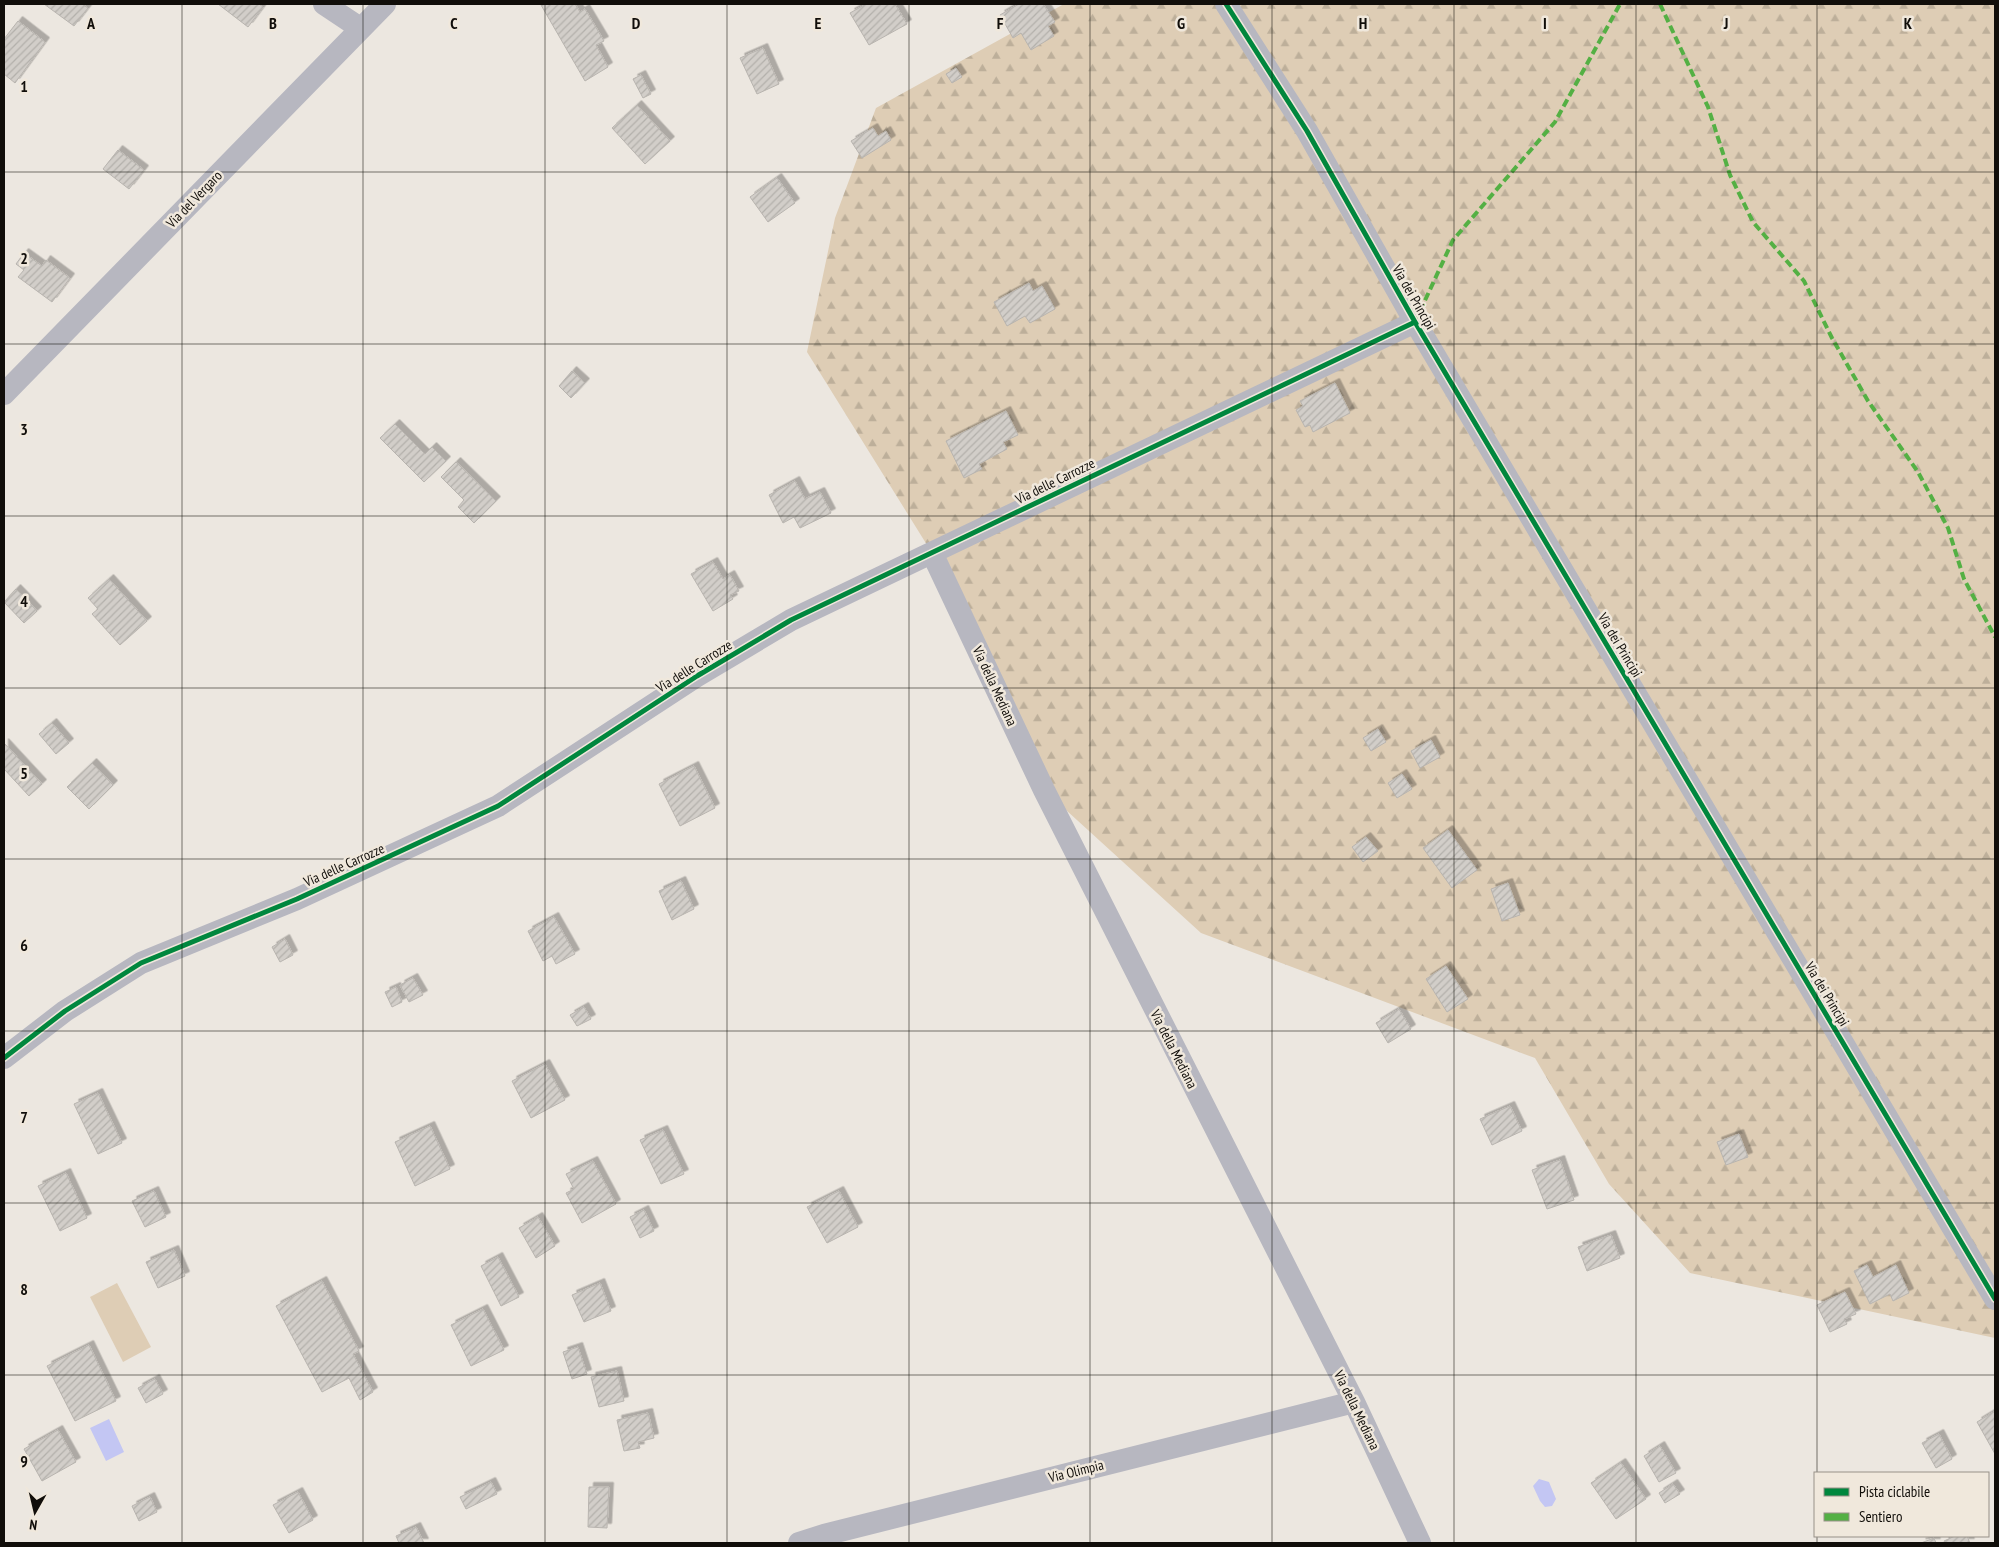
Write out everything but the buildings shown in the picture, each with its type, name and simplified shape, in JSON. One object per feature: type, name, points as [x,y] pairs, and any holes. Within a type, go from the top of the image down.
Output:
[{"type":"street","points":[[324,4],[360,28]]},
{"type":"street","name":"Via del Vergaro","points":[[4,394],[385,4]]},
{"type":"street","name":"Via dei Principi","points":[[1226,4],[1307,131],[1415,322],[1995,1299]]},
{"type":"street","name":"Via delle Carrozze","points":[[4,1058],[65,1011],[131,968],[297,899],[484,813],[534,785],[690,681],[758,639],[832,600],[1415,322]]},
{"type":"street","name":"Via della Mediana","points":[[932,553],[1044,790],[1354,1402],[1420,1543]]},
{"type":"street","name":"Via Olimpia","points":[[799,1543],[824,1535],[1354,1402]]},
{"type":"green space","points":[[1064,4],[1995,4],[1995,1338],[1690,1273],[1609,1184],[1535,1058],[1201,933],[1044,790],[932,553],[807,352],[835,218],[876,108]]},
{"type":"green space","points":[[117,1283],[151,1347],[123,1362],[90,1297]]},
{"type":"water","points":[[109,1419],[124,1452],[106,1461],[90,1428]]},
{"type":"water","points":[[1539,1479],[1549,1482],[1556,1499],[1552,1506],[1545,1507],[1540,1501],[1533,1486]]},
{"type":"marked path","points":[[1415,322],[1453,240],[1555,122],[1620,4]]},
{"type":"marked path","points":[[1660,4],[1708,107],[1730,175],[1753,222],[1804,281],[1832,338],[1868,401],[1918,472],[1948,528],[1964,579],[1995,637]]},
{"type":"cycle path","points":[[1226,4],[1307,131],[1415,322],[1995,1299]]},
{"type":"cycle path","points":[[4,1058],[65,1011],[141,963],[297,899],[498,806],[697,676],[791,620],[1415,322]]}]
